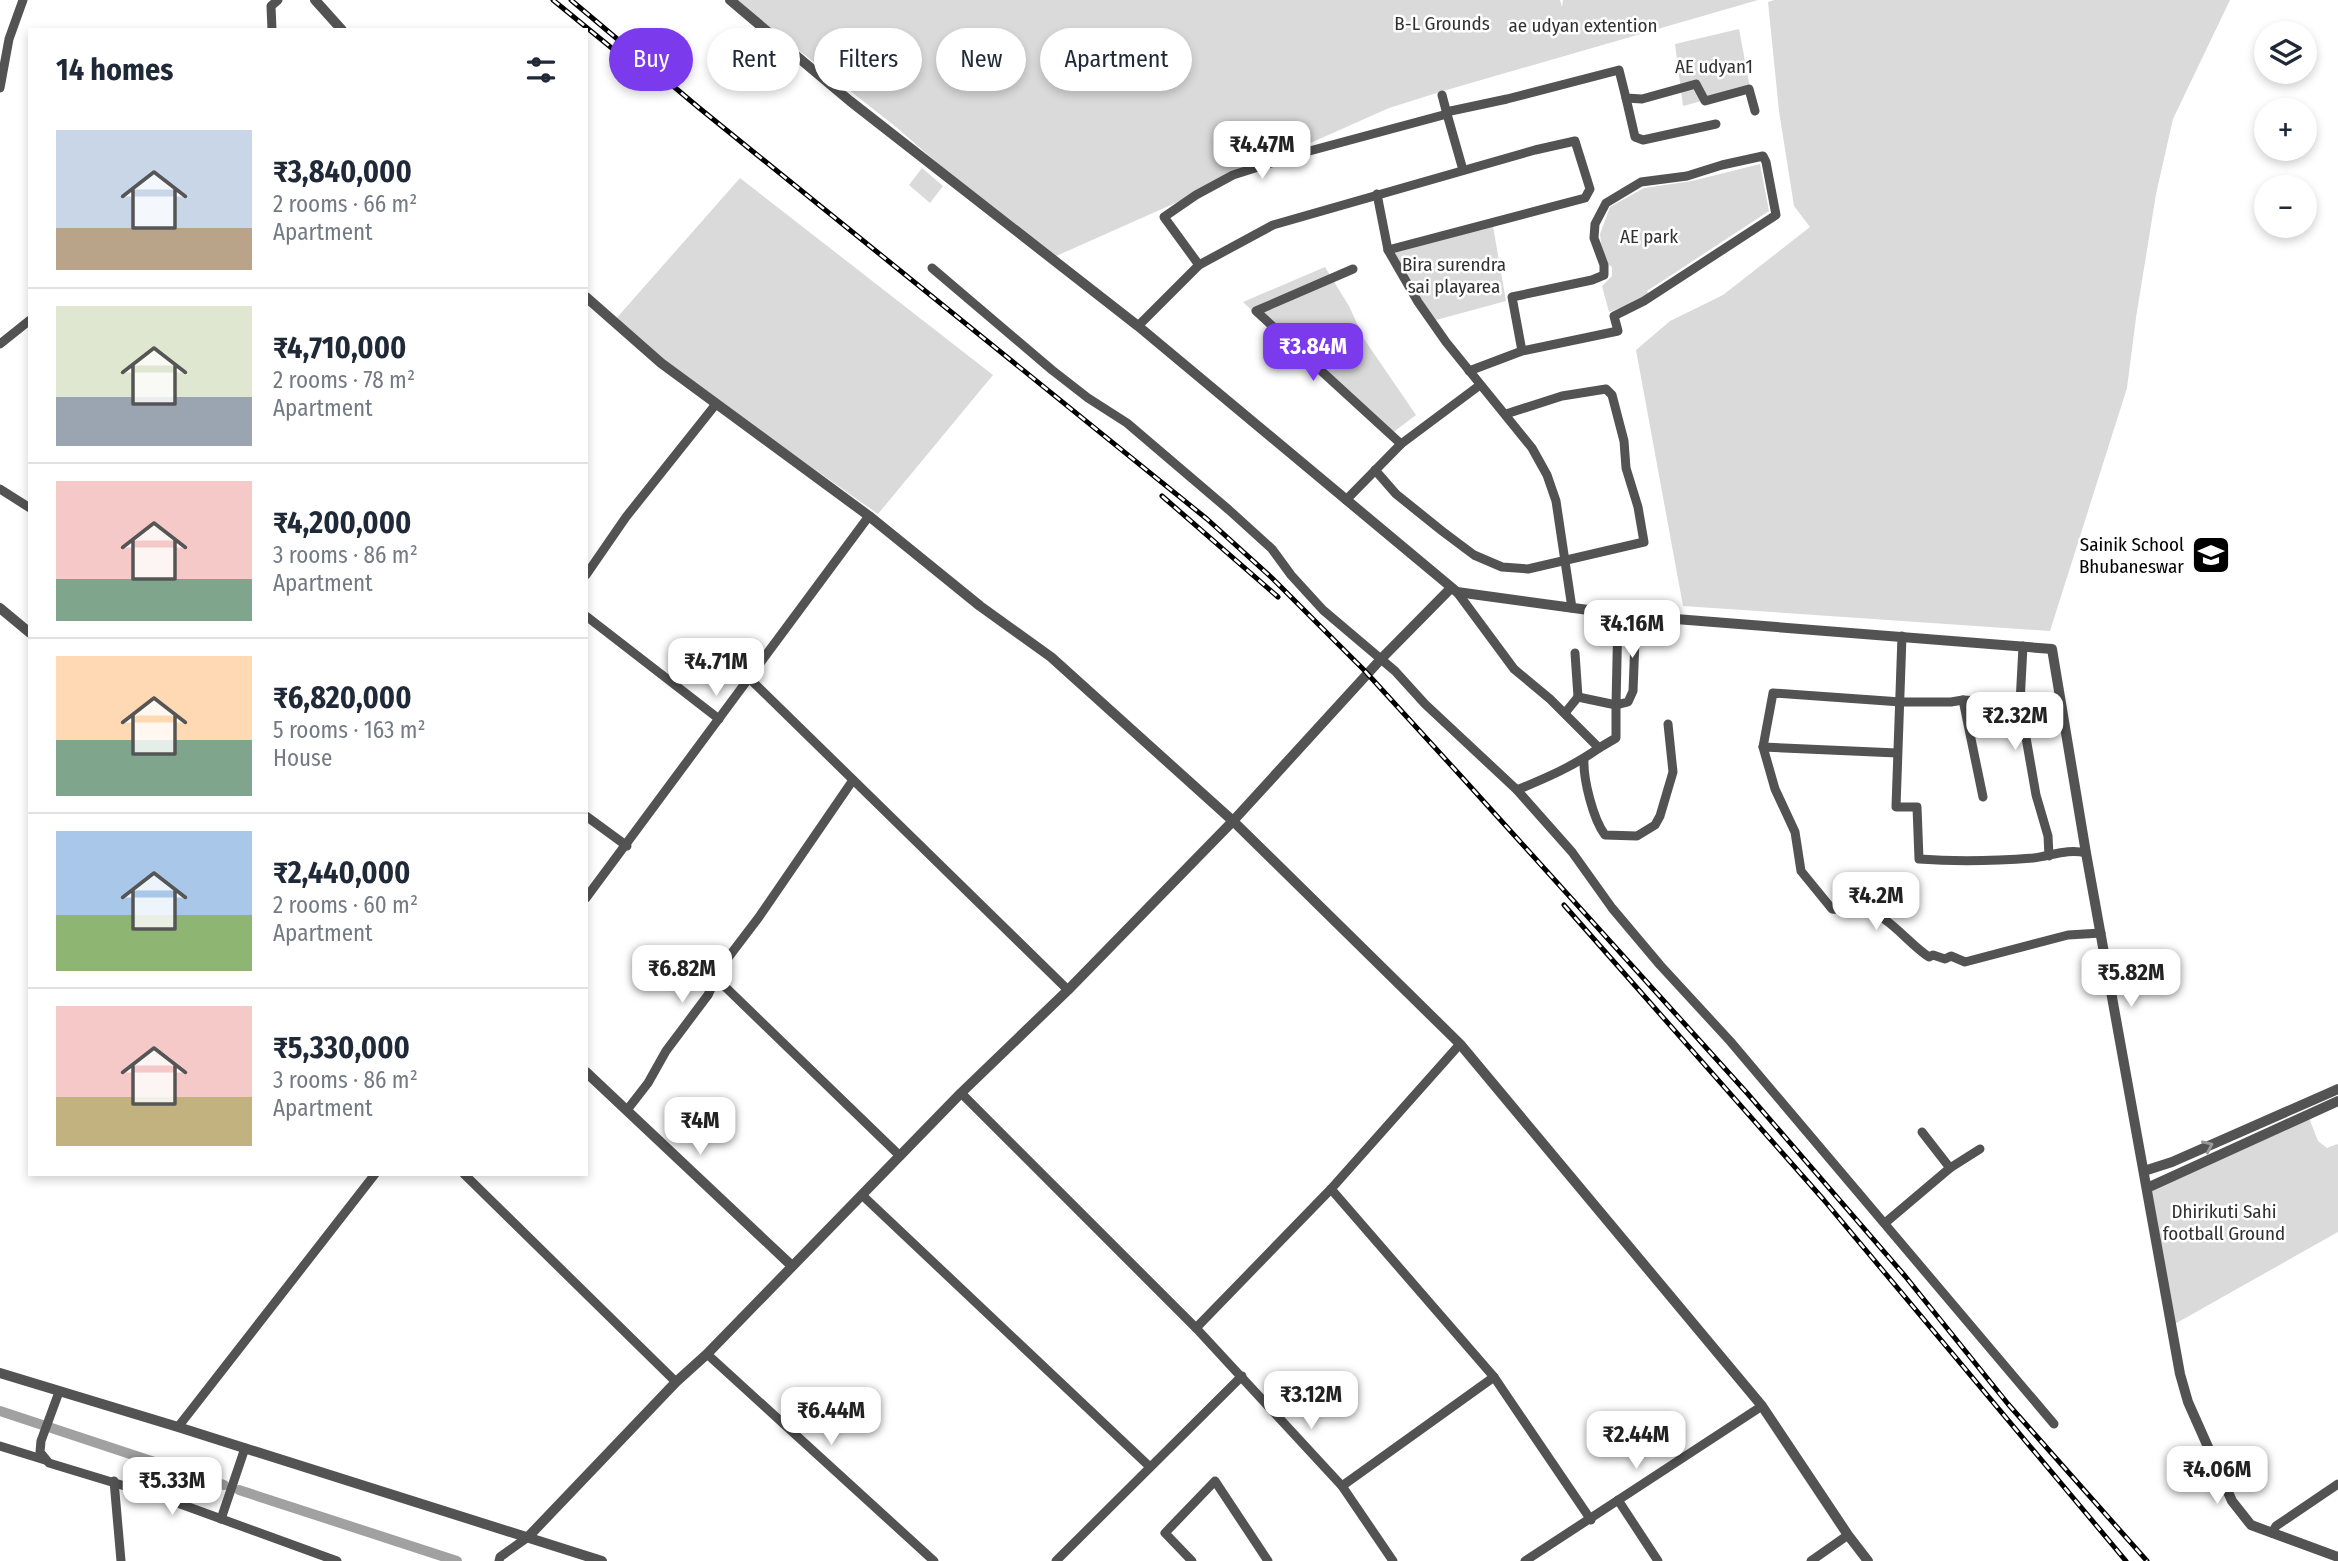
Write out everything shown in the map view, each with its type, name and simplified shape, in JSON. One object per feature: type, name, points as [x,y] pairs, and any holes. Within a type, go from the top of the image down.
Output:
[{"type":"street","points":[[0,88],[9,39],[23,0]]},
{"type":"street","points":[[272,28],[271,6],[278,0]]},
{"type":"street","points":[[315,0],[340,28]]},
{"type":"street","points":[[730,0],[850,100],[1138,326],[1454,590],[1514,669],[1565,713],[1599,748]]},
{"type":"street","points":[[1199,265],[1164,216],[1196,195],[1233,175],[1446,113],[1619,70],[1635,137],[1638,139],[1716,124]]},
{"type":"street","points":[[1626,99],[1643,99],[1696,84],[1705,100],[1749,89],[1755,111]]},
{"type":"street","points":[[1442,95],[1463,170]]},
{"type":"street","points":[[1138,326],[1199,265],[1273,225],[1575,141],[1590,189],[1585,198],[1388,250]]},
{"type":"street","points":[[1469,370],[1522,351],[1618,331],[1614,316],[1644,301],[1776,215],[1763,156],[1687,176],[1641,182],[1606,203],[1595,225],[1594,239],[1604,265],[1604,275],[1512,297],[1522,351]]},
{"type":"street","points":[[1377,194],[1388,250],[1418,302],[1480,385],[1532,448],[1547,475],[1556,501],[1572,608]]},
{"type":"street","points":[[932,268],[1052,370],[1127,423],[1229,510],[1272,549],[1323,610],[1381,659],[1424,704],[1517,790],[1572,852],[1612,908],[1660,965],[1730,1041],[2054,1424]]},
{"type":"street","points":[[1353,269],[1256,312],[1401,444]]},
{"type":"street","points":[[588,299],[661,363],[869,516],[980,606],[1051,657],[1233,821],[1460,1044],[1762,1406],[1868,1561]]},
{"type":"street","points":[[0,344],[28,322]]},
{"type":"street","points":[[1346,500],[1401,444],[1480,385]]},
{"type":"street","points":[[1375,470],[1396,494],[1474,555],[1502,567],[1528,569],[1644,542],[1626,468],[1624,441],[1612,395],[1606,389],[1562,396],[1506,414]]},
{"type":"street","points":[[588,572],[626,517],[716,404]]},
{"type":"street","points":[[0,489],[28,507]]},
{"type":"street","points":[[588,895],[869,516]]},
{"type":"street","points":[[499,1559],[528,1536],[961,1093],[1068,990],[1233,821],[1381,659],[1454,590]]},
{"type":"street","points":[[1454,590],[1618,614],[2052,649],[2180,1374],[2188,1402],[2232,1501],[2251,1525],[2338,1557]]},
{"type":"street","points":[[0,608],[28,632]]},
{"type":"street","points":[[1517,790],[1584,759],[1616,738],[1618,614]]},
{"type":"street","points":[[588,618],[719,719]]},
{"type":"street","points":[[1902,636],[1896,807],[1917,807],[1919,859],[1975,861],[2049,856],[2074,849],[2086,853]]},
{"type":"street","points":[[1578,697],[1616,705],[1628,702],[1633,691],[1635,640]]},
{"type":"street","points":[[2023,646],[2020,703],[2036,795],[2048,836],[2049,856]]},
{"type":"street","points":[[1565,713],[1578,697],[1575,653]]},
{"type":"street","points":[[749,678],[1068,990]]},
{"type":"street","points":[[2020,703],[1962,700],[1901,702],[1773,693],[1763,747],[1775,789],[1795,832],[1801,871],[1832,909],[1857,908],[1871,912],[1896,929],[1928,957],[1933,955],[1945,959],[1951,956],[1965,962],[2068,935],[2101,933]]},
{"type":"street","points":[[1962,700],[1983,797]]},
{"type":"street","points":[[1584,759],[1583,772],[1602,831],[1605,835],[1637,836],[1655,825],[1670,786],[1673,772],[1668,723]]},
{"type":"street","points":[[1763,747],[1897,753]]},
{"type":"street","points":[[627,1110],[708,995],[722,967],[853,780]]},
{"type":"street","points":[[588,817],[627,846]]},
{"type":"street","points":[[716,978],[900,1156]]},
{"type":"street","points":[[1196,1328],[1331,1189],[1460,1044]]},
{"type":"street","points":[[588,1074],[792,1266]]},
{"type":"street","points":[[2144,1171],[2172,1162],[2338,1088]]},
{"type":"street","points":[[961,1093],[1242,1376],[1342,1486],[1393,1561]]},
{"type":"street","points":[[2147,1188],[2338,1101]]},
{"type":"street","points":[[1922,1132],[1950,1168]]},
{"type":"street","points":[[1885,1223],[1950,1168],[1980,1149]]},
{"type":"street","points":[[178,1427],[373,1176]]},
{"type":"street","points":[[466,1176],[676,1382]]},
{"type":"street","points":[[1331,1189],[1494,1377],[1591,1520]]},
{"type":"street","points":[[862,1195],[1150,1467]]},
{"type":"street","points":[[707,1354],[934,1561]]},
{"type":"street","points":[[0,1373],[602,1561]]},
{"type":"street","points":[[1056,1561],[1242,1376]]},
{"type":"street","points":[[1342,1486],[1494,1377]]},
{"type":"street","points":[[46,1460],[40,1452],[41,1441],[59,1392]]},
{"type":"street","points":[[1525,1561],[1762,1406]]},
{"type":"street","points":[[0,1446],[114,1482],[337,1561]]},
{"type":"street","points":[[221,1519],[245,1448]]},
{"type":"street","points":[[1192,1561],[1165,1533],[1214,1480],[1268,1561]]},
{"type":"street","points":[[114,1482],[121,1561]]},
{"type":"street","points":[[2272,1533],[2276,1526],[2338,1484]]},
{"type":"street","points":[[1618,1500],[1657,1561]]},
{"type":"street","points":[[1811,1561],[1848,1535]]},
{"type":"green space","points":[[735,0],[1560,0],[1562,7],[1563,0],[1758,0],[1389,108],[1054,257],[975,196],[850,91],[922,91],[922,28],[814,28],[814,62],[800,51],[800,28],[770,28]]},
{"type":"green space","points":[[2230,0],[2173,119],[2156,194],[2127,388],[2050,631],[1683,606],[1636,350],[1670,321],[1723,295],[1810,227],[1794,206],[1779,111],[1768,2]]},
{"type":"green space","name":"AE udyan1","points":[[1739,29],[1750,88],[1683,106],[1675,44]]},
{"type":"green space","name":"AE park","points":[[1760,164],[1769,211],[1647,291],[1650,297],[1609,312],[1602,286],[1612,276],[1612,267],[1603,260],[1600,234],[1610,207],[1644,188],[1692,181]]},
{"type":"green space","points":[[922,168],[943,186],[930,203],[909,185]]},
{"type":"green space","points":[[740,178],[993,375],[878,514],[668,366],[614,321]]},
{"type":"green space","name":"Bira surendra sai playarea","points":[[1493,226],[1506,301],[1436,320],[1394,253]]},
{"type":"green space","points":[[1325,267],[1349,306],[1364,339],[1416,415],[1387,437],[1243,302]]},
{"type":"green space","name":"Dhirikuti Sahi football Ground","points":[[2307,1113],[2318,1141],[2327,1148],[2338,1145],[2338,1232],[2173,1325],[2150,1181]]},
{"type":"waterway","points":[[0,1411],[224,1485]]},
{"type":"waterway","points":[[239,1490],[457,1561]]},
{"type":"railway","points":[[553,0],[587,28]]},
{"type":"railway","points":[[571,0],[698,107],[1207,519],[1272,578],[1364,670],[1747,1093],[1905,1276],[2008,1404],[2147,1561]]},
{"type":"railway","points":[[588,29],[609,46]]},
{"type":"railway","points":[[1162,496],[1278,597]]},
{"type":"railway","points":[[1564,905],[1823,1199],[2126,1561]]},
{"type":"place","name":"Sainik School Bhubaneswar","points":[[2211,555]]},
{"type":"park label","name":"B-L Grounds","points":[[1442,23]]},
{"type":"park label","name":"ae udyan extention","points":[[1583,25]]}]
